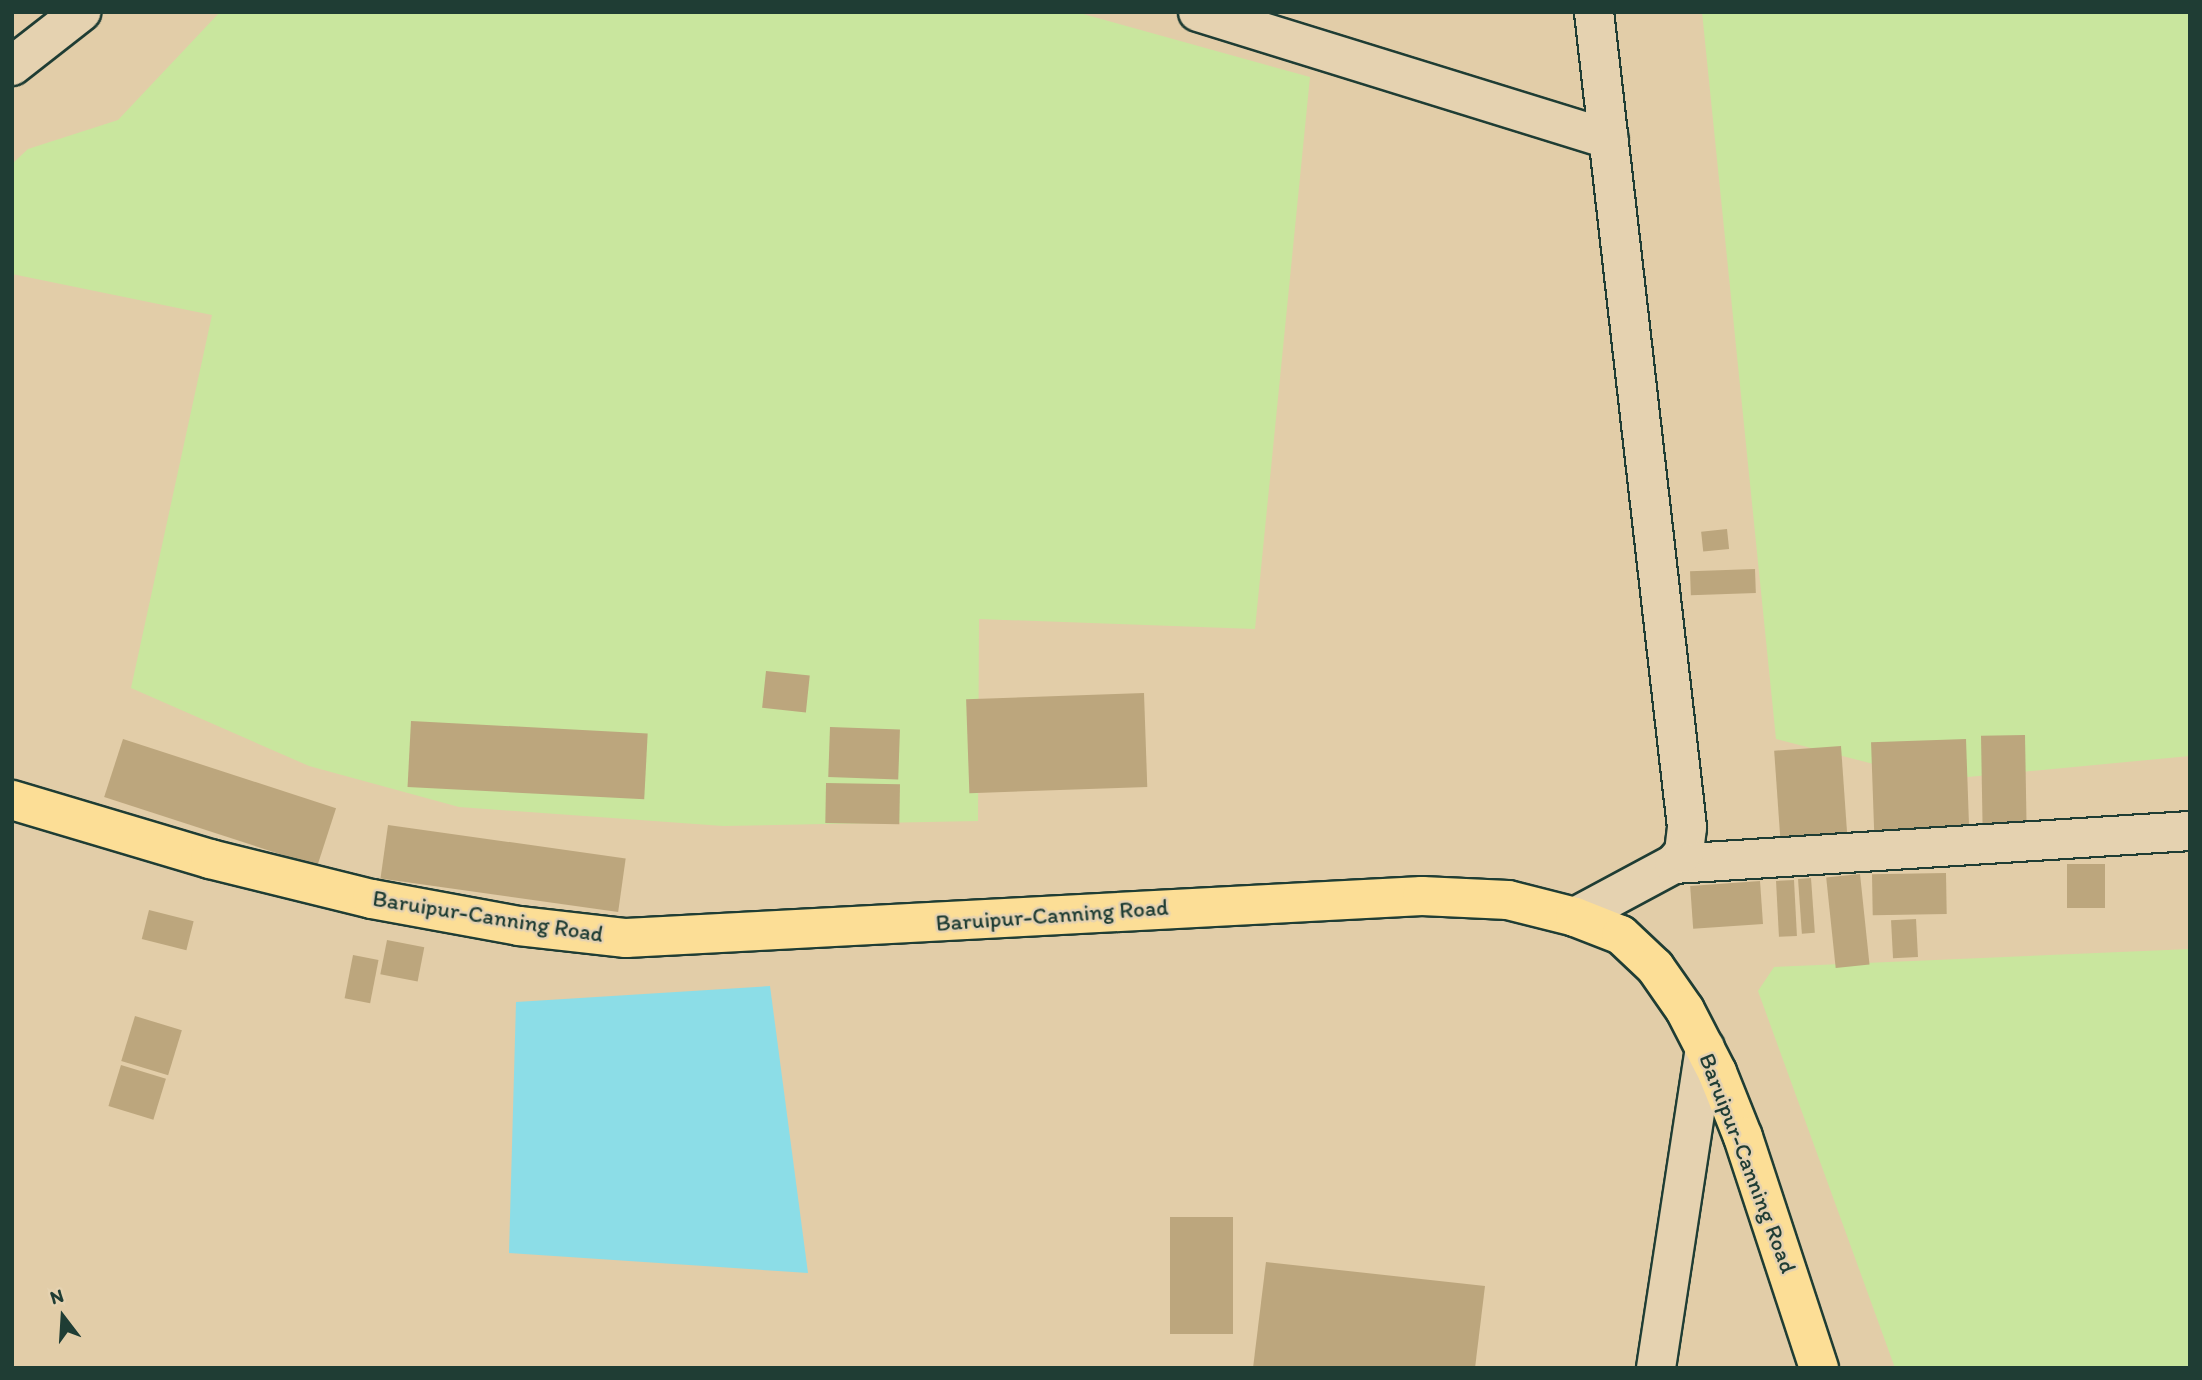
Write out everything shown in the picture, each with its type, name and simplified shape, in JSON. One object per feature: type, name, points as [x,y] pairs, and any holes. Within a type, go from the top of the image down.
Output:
[{"type":"main road","name":"Baruipur-Canning Road","points":[[12,800],[210,859],[372,899],[519,926],[626,938],[1422,896],[1508,900],[1575,917],[1621,935],[1655,967],[1705,1048],[1771,1211],[1819,1368]]},
{"type":"street","points":[[12,66],[81,12]]},
{"type":"street","points":[[1198,12],[1609,139]]},
{"type":"street","points":[[1575,917],[1674,864],[1684,852],[1687,827],[1594,12]]},
{"type":"street","points":[[1674,864],[2190,831]]},
{"type":"street","points":[[1656,1368],[1705,1048]]},
{"type":"green space","points":[[220,12],[1076,12],[1310,77],[1255,629],[979,619],[978,821],[723,826],[459,807],[309,766],[131,688],[212,315],[12,274],[12,164],[28,149],[118,120]]},
{"type":"green space","points":[[1702,12],[2190,12],[2190,756],[1936,780],[1776,739]]},
{"type":"green space","points":[[2190,949],[2190,1368],[1895,1368],[1758,991],[1774,967]]},
{"type":"water","points":[[770,986],[808,1273],[509,1253],[516,1002]]},
{"type":"building","points":[[1727,529],[1729,549],[1703,552],[1701,532]]},
{"type":"building","points":[[1755,569],[1756,593],[1691,595],[1690,571]]},
{"type":"building","points":[[766,671],[810,676],[806,712],[762,708]]},
{"type":"building","points":[[1144,693],[1147,787],[969,793],[966,699]]},
{"type":"building","points":[[411,721],[648,733],[644,799],[408,787]]},
{"type":"building","points":[[830,727],[900,729],[898,779],[828,777]]},
{"type":"building","points":[[2025,735],[2027,827],[1983,828],[1981,736]]},
{"type":"building","points":[[123,739],[336,808],[317,866],[104,797]]},
{"type":"building","points":[[1966,739],[1969,832],[1874,835],[1871,742]]},
{"type":"building","points":[[1841,746],[1848,842],[1781,846],[1774,751]]},
{"type":"building","points":[[826,783],[900,784],[899,824],[825,823]]},
{"type":"building","points":[[388,825],[626,858],[618,912],[380,878]]},
{"type":"building","points":[[2067,864],[2105,864],[2105,908],[2067,908]]},
{"type":"building","points":[[1946,873],[1947,914],[1873,915],[1872,874]]},
{"type":"building","points":[[1860,874],[1870,965],[1836,968],[1826,878]]},
{"type":"building","points":[[1811,878],[1815,933],[1802,934],[1798,879]]},
{"type":"building","points":[[1794,880],[1797,936],[1779,937],[1776,881]]},
{"type":"building","points":[[1760,881],[1763,924],[1693,929],[1690,886]]},
{"type":"building","points":[[149,910],[194,921],[186,950],[142,939]]},
{"type":"building","points":[[1916,919],[1918,957],[1893,958],[1891,920]]},
{"type":"building","points":[[387,940],[424,947],[418,982],[380,974]]},
{"type":"building","points":[[353,955],[379,960],[370,1003],[345,998]]},
{"type":"building","points":[[135,1016],[182,1030],[168,1075],[121,1061]]},
{"type":"building","points":[[121,1065],[166,1079],[153,1120],[108,1106]]},
{"type":"building","points":[[1170,1217],[1233,1217],[1233,1334],[1170,1334]]},
{"type":"building","points":[[1266,1262],[1485,1286],[1475,1368],[1253,1368]]}]
